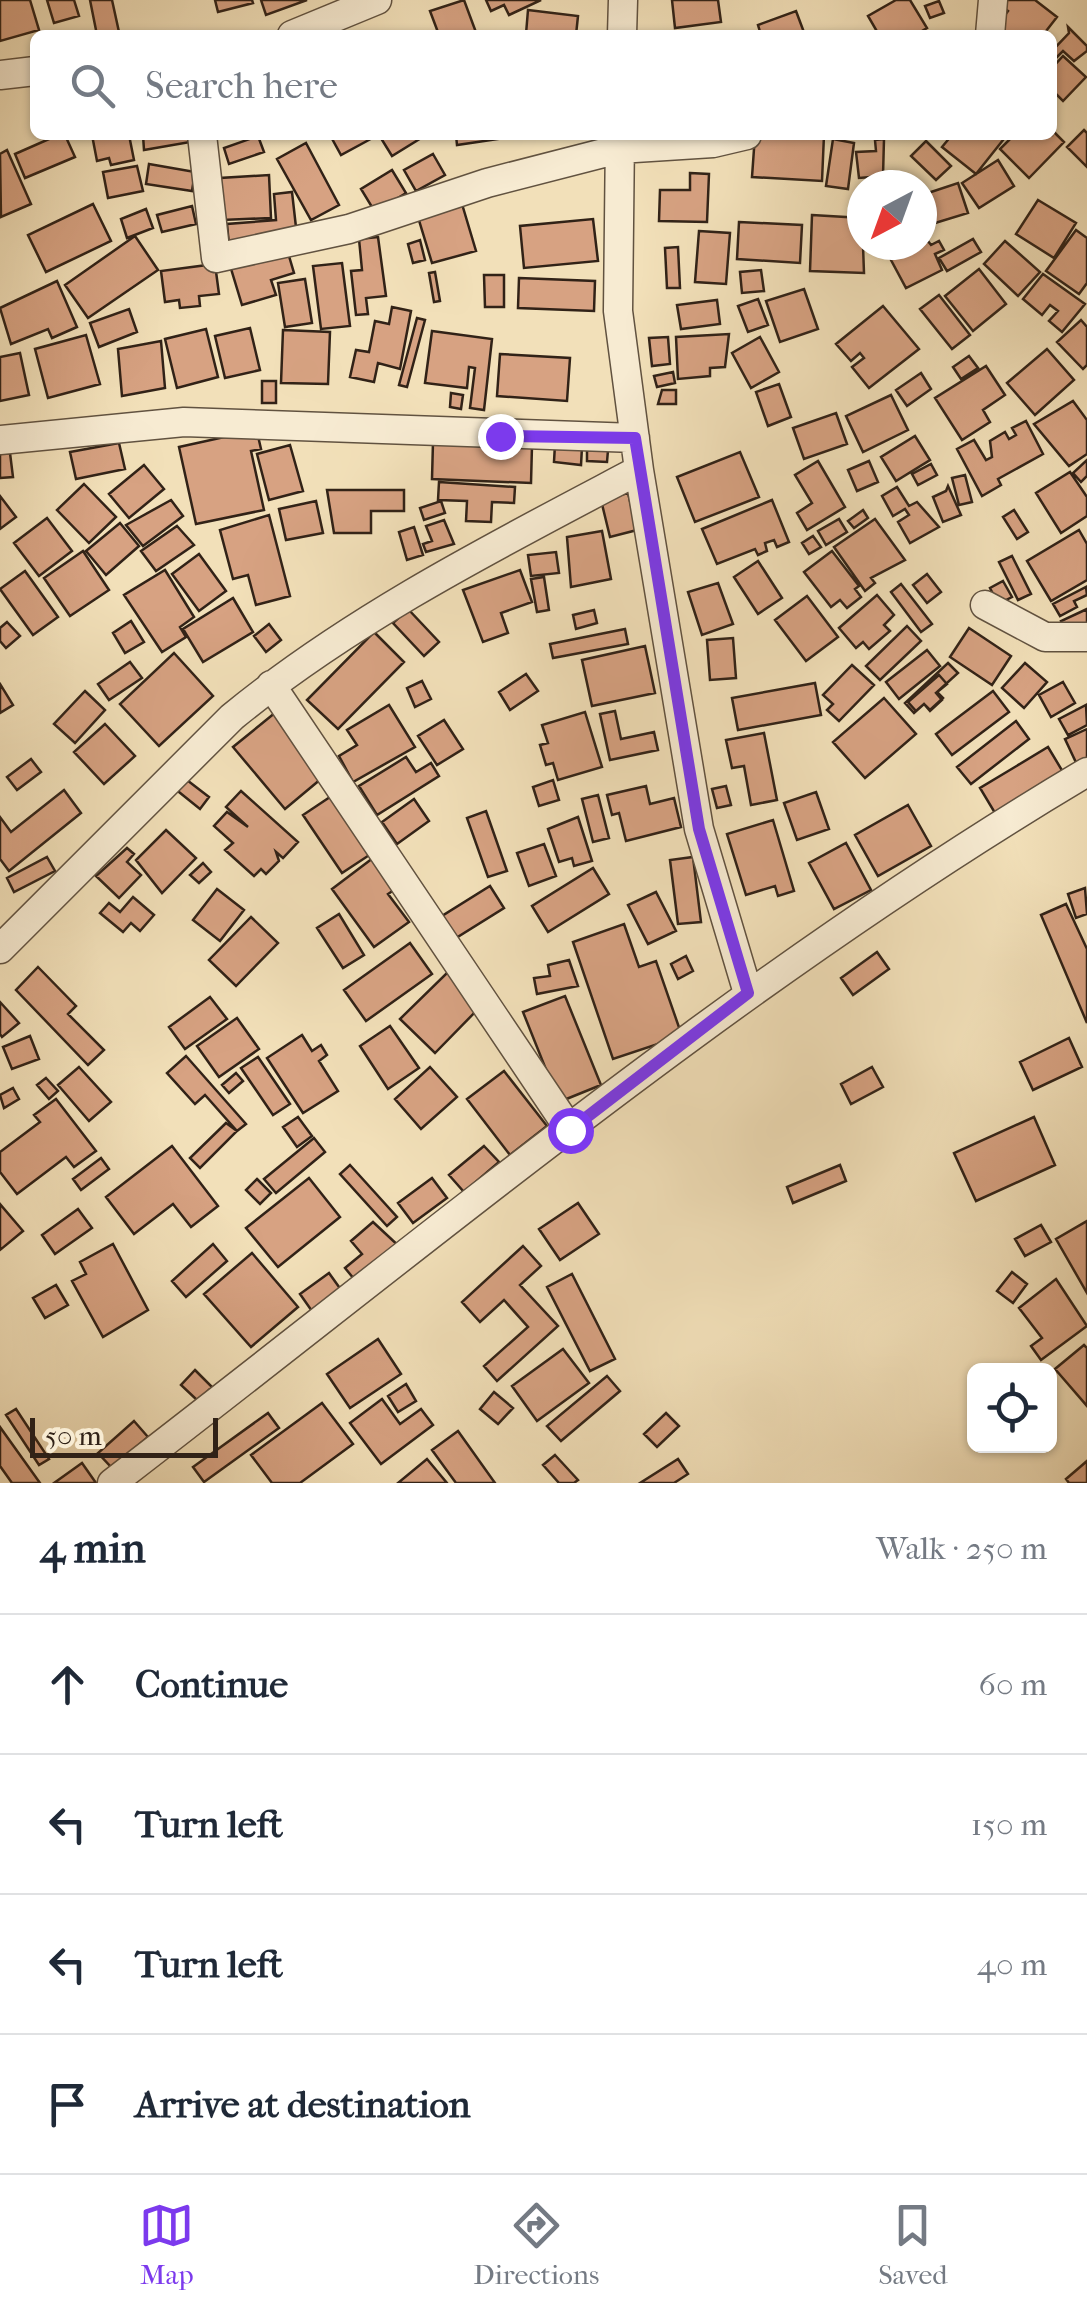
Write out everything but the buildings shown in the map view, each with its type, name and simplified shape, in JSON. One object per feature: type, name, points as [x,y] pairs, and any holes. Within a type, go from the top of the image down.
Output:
[{"type":"street","points":[[304,30],[377,0]]},
{"type":"street","points":[[622,30],[623,0]]},
{"type":"street","points":[[990,30],[993,0]]},
{"type":"street","points":[[0,75],[30,72]]},
{"type":"street","points":[[203,140],[216,258],[349,228],[620,142],[726,140]]},
{"type":"street","points":[[620,142],[618,312],[639,470],[699,829],[748,993]]},
{"type":"street","points":[[0,440],[184,422],[635,438]]},
{"type":"street","points":[[0,950],[232,717],[271,685],[473,558],[639,470]]},
{"type":"street","points":[[985,605],[1046,638],[1087,637]]},
{"type":"street","points":[[271,685],[570,1130]]},
{"type":"street","points":[[112,1483],[748,993],[992,828],[1087,772]]},
{"type":"route","points":[[500,436],[635,438],[699,829],[748,993],[570,1130]]}]
